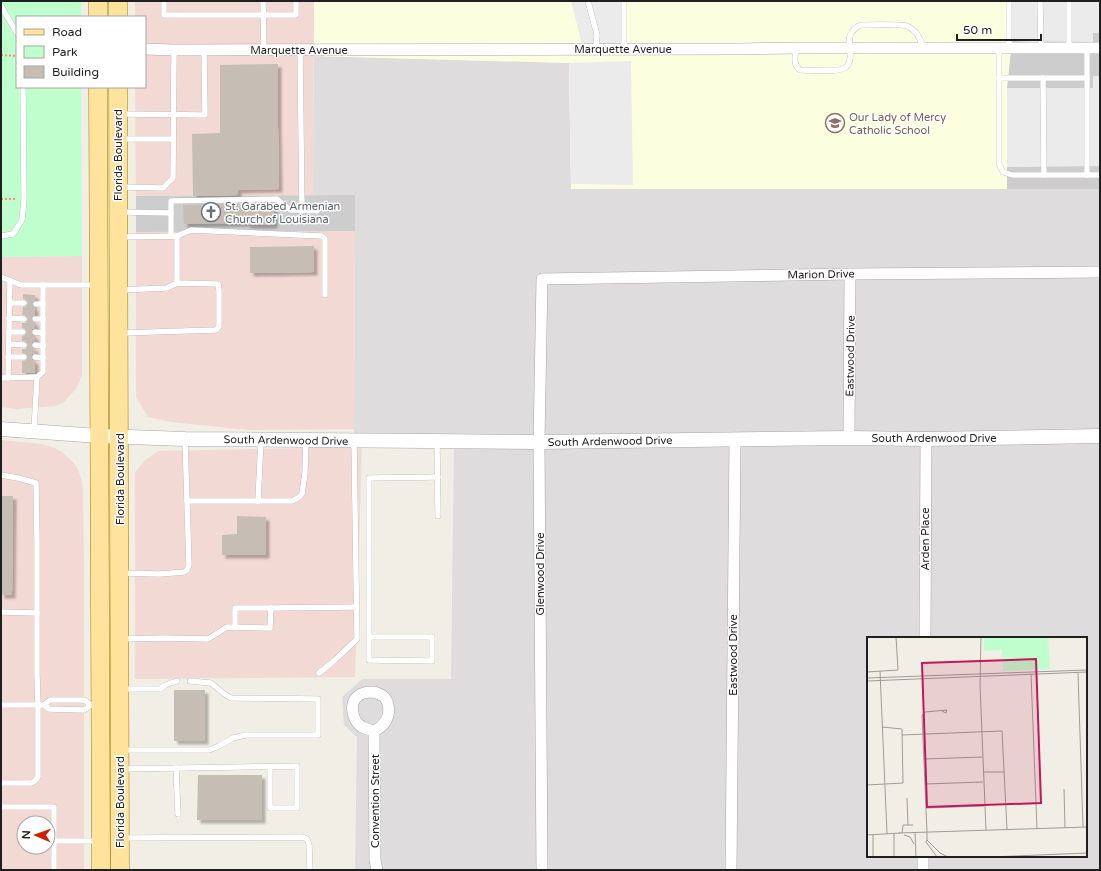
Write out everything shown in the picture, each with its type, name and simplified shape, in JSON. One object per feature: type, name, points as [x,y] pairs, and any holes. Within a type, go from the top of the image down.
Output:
[{"type":"main road","points":[[98,1],[98,16]]},
{"type":"main road","points":[[118,1],[118,16]]},
{"type":"main road","name":"Florida Boulevard","points":[[98,88],[100,436],[97,700],[101,870]]},
{"type":"main road","name":"Florida Boulevard","points":[[118,88],[120,870]]},
{"type":"main road","points":[[97,700],[120,689]]},
{"type":"street","name":"Marquette Avenue","points":[[146,49],[1100,48]]},
{"type":"street","name":"Marion Drive","points":[[542,278],[1100,272]]},
{"type":"street","name":"Eastwood Drive","points":[[849,438],[850,274]]},
{"type":"street","name":"Glenwood Drive","points":[[542,278],[539,442],[542,870]]},
{"type":"street","name":"South Ardenwood Drive","points":[[1,429],[100,436],[185,439],[539,442],[1100,436]]},
{"type":"street","name":"Arden Place","points":[[925,637],[926,439]]},
{"type":"street","name":"Eastwood Drive","points":[[731,870],[735,440]]},
{"type":"street","name":"Convention Street","points":[[374,731],[375,860],[377,870]]},
{"type":"street","points":[[923,857],[923,870]]},
{"type":"lane","points":[[164,1],[164,15],[296,15],[296,1]]},
{"type":"lane","points":[[263,1],[264,50]]},
{"type":"lane","points":[[588,1],[596,35],[596,49]]},
{"type":"lane","points":[[624,1],[624,49]]},
{"type":"lane","points":[[1009,1],[999,78],[1000,164],[1002,172],[1012,176],[1100,175]]},
{"type":"lane","points":[[1040,1],[1041,48]]},
{"type":"lane","points":[[1069,1],[1069,48]]},
{"type":"lane","points":[[1,6],[16,31]]},
{"type":"lane","points":[[796,48],[795,64],[800,70],[840,70],[846,67],[850,61],[849,36],[860,25],[907,25],[919,36],[923,48]]},
{"type":"lane","points":[[1087,48],[1087,175]]},
{"type":"lane","points":[[119,187],[163,188],[173,178],[174,50]]},
{"type":"lane","points":[[118,114],[205,115],[204,50]]},
{"type":"lane","points":[[300,50],[302,210]]},
{"type":"lane","points":[[999,78],[1087,78]]},
{"type":"lane","points":[[1043,78],[1044,175]]},
{"type":"lane","points":[[1,236],[13,234],[22,220],[24,199],[23,88]]},
{"type":"lane","points":[[118,139],[173,139]]},
{"type":"lane","points":[[177,283],[171,201],[277,199],[290,210],[317,211]]},
{"type":"lane","points":[[119,212],[171,213]]},
{"type":"lane","points":[[118,237],[174,236],[191,230],[322,236],[325,239],[325,296]]},
{"type":"lane","points":[[1,277],[21,285],[99,285]]},
{"type":"lane","points":[[8,378],[10,281]]},
{"type":"lane","points":[[118,290],[167,288],[177,283],[218,284],[219,327],[216,330],[119,333]]},
{"type":"lane","points":[[1,378],[37,377],[43,372],[43,285]]},
{"type":"lane","points":[[10,303],[24,304]]},
{"type":"lane","points":[[36,304],[43,304]]},
{"type":"lane","points":[[9,318],[24,319]]},
{"type":"lane","points":[[36,319],[43,319]]},
{"type":"lane","points":[[9,332],[23,332]]},
{"type":"lane","points":[[35,332],[43,332]]},
{"type":"lane","points":[[9,344],[24,345]]},
{"type":"lane","points":[[36,345],[43,346]]},
{"type":"lane","points":[[8,357],[24,357]]},
{"type":"lane","points":[[35,357],[43,358]]},
{"type":"lane","points":[[34,432],[37,377]]},
{"type":"lane","points":[[120,573],[160,574],[184,572],[190,565],[185,439]]},
{"type":"lane","points":[[258,501],[261,439]]},
{"type":"lane","points":[[188,501],[292,501],[298,498],[302,494],[305,473],[306,440]]},
{"type":"lane","points":[[319,673],[357,639],[354,440]]},
{"type":"lane","points":[[437,441],[438,516]]},
{"type":"lane","points":[[1,475],[36,483],[37,675],[41,705],[38,777],[35,781],[31,782],[1,783]]},
{"type":"lane","points":[[369,637],[432,637],[432,661],[369,660],[369,637],[369,478],[438,477]]},
{"type":"lane","points":[[235,627],[235,608],[356,606]]},
{"type":"lane","points":[[120,639],[208,639],[227,627],[270,628],[271,608]]},
{"type":"lane","points":[[1,612],[37,613]]},
{"type":"lane","points":[[120,689],[160,689],[165,684],[177,681]]},
{"type":"lane","points":[[120,750],[209,750],[220,746],[233,738],[246,735],[318,735],[318,700],[231,698],[211,683],[190,681]]},
{"type":"lane","points":[[1,705],[41,705],[50,700],[97,700]]},
{"type":"lane","points":[[41,705],[49,710],[84,710],[97,700]]},
{"type":"lane","points":[[120,770],[297,766],[297,808],[270,808],[270,767]]},
{"type":"lane","points":[[176,768],[178,814]]},
{"type":"lane","points":[[1,807],[54,807],[54,815]]},
{"type":"lane","points":[[120,838],[302,837],[307,839],[309,844],[310,870]]},
{"type":"lane","points":[[56,841],[101,841]]},
{"type":"lane","points":[[54,855],[54,870]]},
{"type":"path","points":[[1,55],[16,56]]},
{"type":"path","points":[[1,137],[1,142]]},
{"type":"path","points":[[1,199],[24,199]]},
{"type":"shaded area","points":[[135,1],[314,1],[313,195],[136,196],[135,88],[146,88],[146,16],[135,16]]},
{"type":"shaded area","name":"Our Lady of Mercy Catholic School","points":[[314,1],[1100,1],[1100,189],[571,189],[569,63],[314,56]]},
{"type":"shaded area","points":[[571,1],[624,1],[624,49],[583,49]]},
{"type":"shaded area","points":[[1012,1],[1100,1],[1100,33],[1093,33],[1093,42],[1012,41]]},
{"type":"shaded area","points":[[1100,1],[1100,189],[1007,189],[1007,88],[1012,41],[1036,42]]},
{"type":"shaded area","points":[[314,56],[569,63],[571,189],[1100,189],[1100,870],[355,870],[357,737],[344,725],[342,697],[362,679],[451,679],[454,441],[354,440],[355,195],[313,195]]},
{"type":"shaded area","points":[[631,61],[633,185],[571,184],[569,63]]},
{"type":"shaded area","points":[[1093,76],[1100,76],[1100,166],[1007,167],[1007,88],[1093,88]]},
{"type":"shaded area","points":[[355,195],[355,231],[136,232],[136,196]]},
{"type":"shaded area","points":[[355,231],[354,429],[248,430],[172,422],[148,417],[136,397],[136,232]]},
{"type":"shaded area","points":[[82,256],[82,375],[76,389],[64,402],[56,406],[16,409],[1,407],[1,257]]},
{"type":"shaded area","points":[[1,440],[41,444],[57,449],[74,463],[78,469],[82,481],[84,569],[84,870],[1,870]]},
{"type":"shaded area","points":[[362,447],[355,677],[135,679],[135,473],[144,461],[158,451]]},
{"type":"green space","points":[[1,1],[81,1],[81,16],[16,16],[16,88],[81,88],[82,256],[1,257]]},
{"type":"building","points":[[278,64],[279,189],[238,190],[238,195],[193,196],[192,134],[220,133],[220,65]]},
{"type":"building","name":"St. Garabed Armenian Church of Louisiana","points":[[238,204],[238,207],[274,207],[274,225],[247,225],[247,223],[184,224],[183,205]]},
{"type":"building","points":[[314,246],[314,272],[250,273],[250,247]]},
{"type":"building","points":[[23,294],[35,295],[35,300],[32,304],[35,308],[35,315],[31,319],[35,323],[35,328],[32,329],[31,332],[32,335],[35,336],[35,341],[32,342],[31,345],[32,348],[35,349],[35,353],[32,354],[31,357],[32,360],[35,361],[35,373],[22,373],[22,361],[26,360],[28,357],[26,354],[22,353],[22,349],[26,349],[28,345],[27,342],[22,341],[22,336],[27,332],[22,328],[22,323],[26,323],[28,319],[27,316],[22,315],[23,307],[28,303],[23,299]]},
{"type":"building","points":[[1,496],[13,496],[12,595],[1,595]]},
{"type":"building","points":[[237,516],[266,517],[266,555],[222,555],[222,535],[237,534]]},
{"type":"building","points":[[174,690],[205,690],[205,741],[174,741]]},
{"type":"building","points":[[198,775],[262,775],[262,820],[197,820]]},
{"type":"place","name":"Our Lady of Mercy Catholic School","points":[[835,123]]},
{"type":"place","name":"St. Garabed Armenian Church of Louisiana","points":[[211,212]]}]
